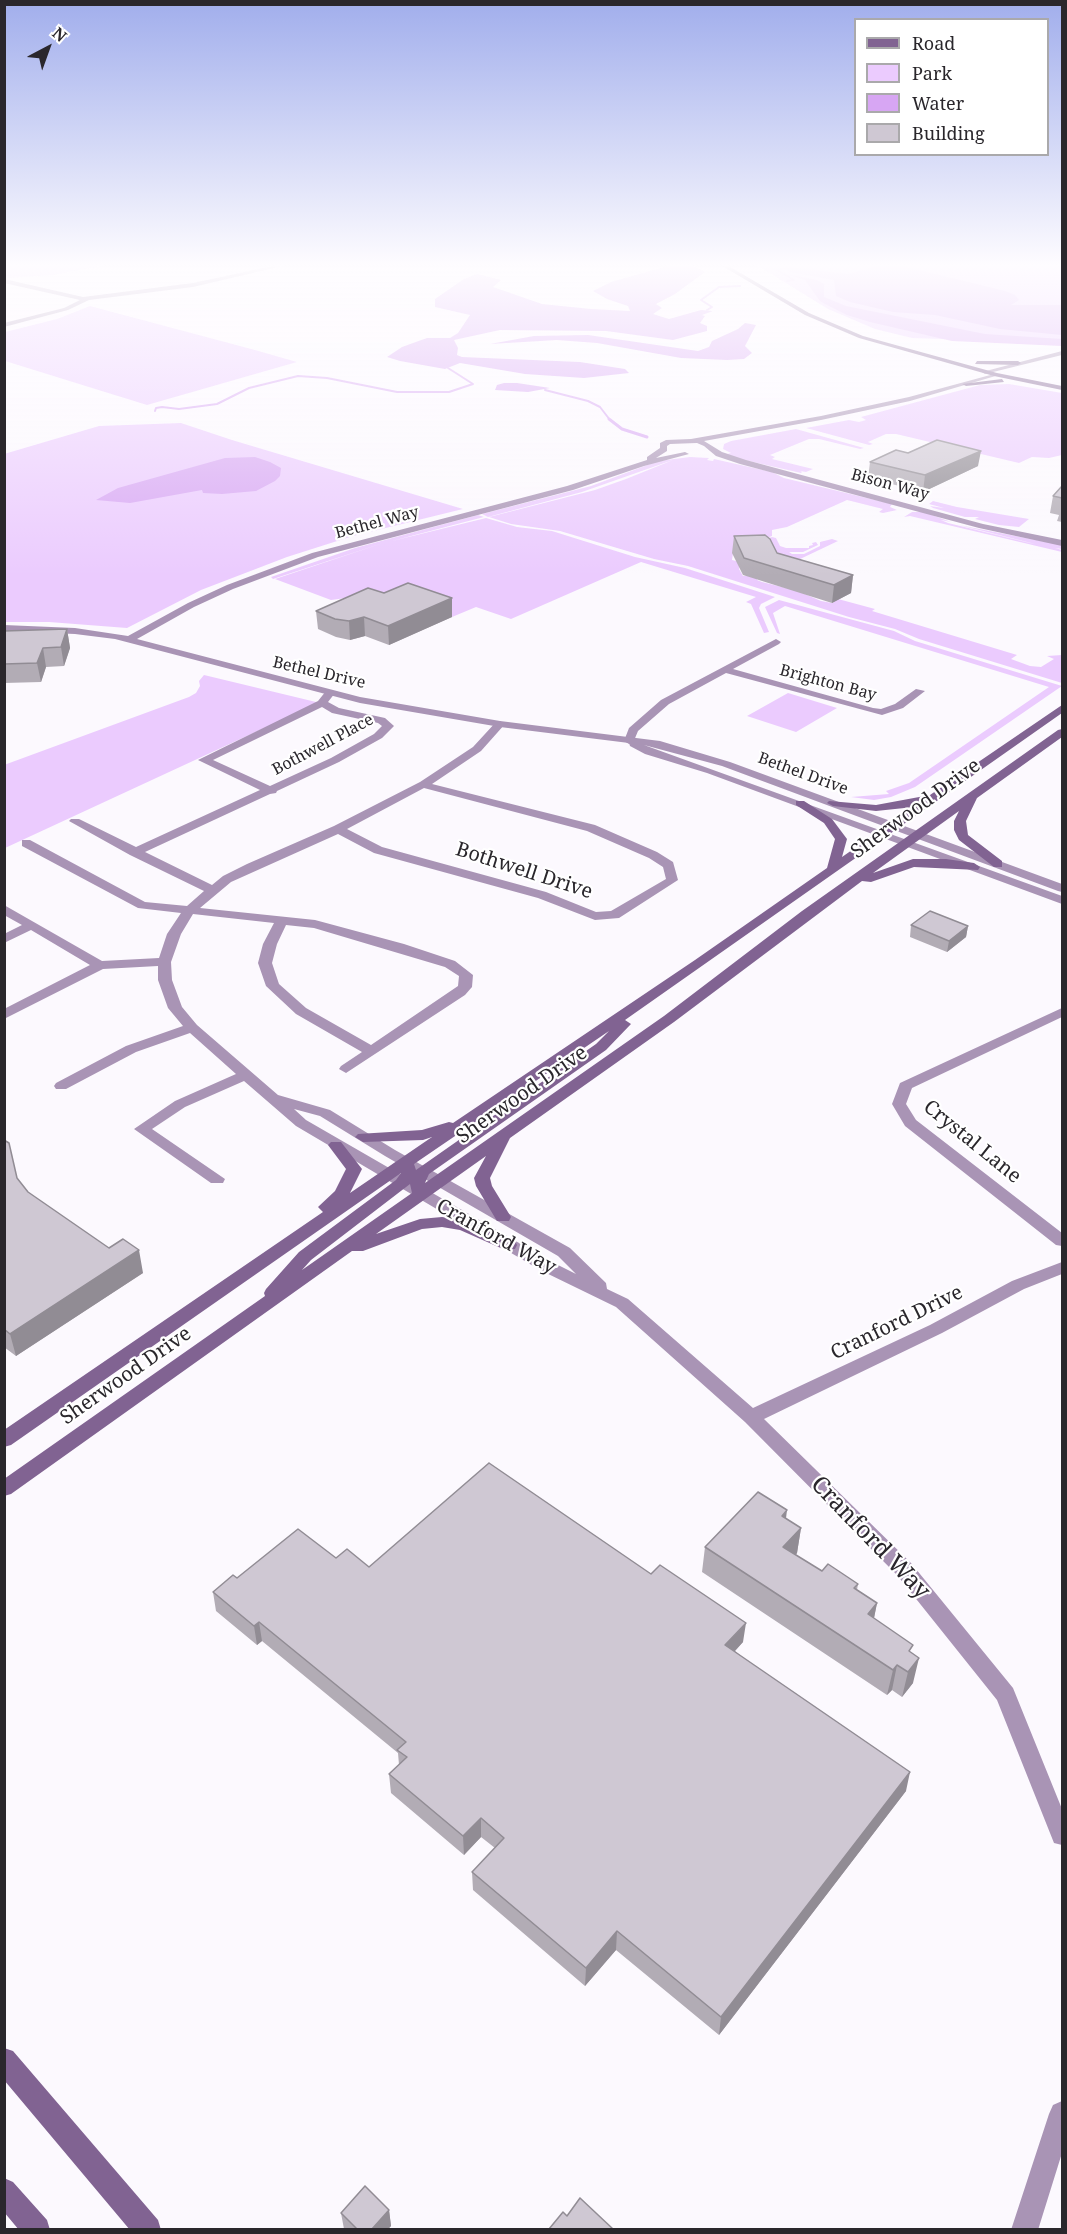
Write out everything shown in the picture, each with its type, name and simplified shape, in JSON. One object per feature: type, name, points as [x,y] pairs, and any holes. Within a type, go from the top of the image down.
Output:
[{"type":"main road","points":[[954,368],[968,375],[965,381],[1062,383]]},
{"type":"main road","points":[[971,368],[996,372]]},
{"type":"main road","points":[[984,368],[1041,381]]},
{"type":"main road","points":[[1028,370],[1041,381]]},
{"type":"main road","points":[[1006,372],[1062,388]]},
{"type":"main road","name":"Sherwood Drive","points":[[4,1440],[387,1175],[652,996],[1062,708]]},
{"type":"main road","name":"Sherwood Drive","points":[[4,1489],[669,1019],[907,842],[1062,732]]},
{"type":"main road","points":[[833,803],[860,807],[900,806],[916,803],[943,792]]},
{"type":"main road","points":[[971,798],[960,821],[960,830],[963,837],[998,864]]},
{"type":"main road","points":[[800,803],[828,821],[841,839],[833,869]]},
{"type":"main road","points":[[848,886],[913,863],[946,863],[974,867]]},
{"type":"main road","points":[[420,1195],[417,1181],[423,1171],[601,1047],[652,996]]},
{"type":"main road","points":[[363,1137],[403,1137],[437,1131],[451,1126],[504,1097]]},
{"type":"main road","points":[[503,1217],[484,1186],[482,1178],[505,1133]]},
{"type":"main road","points":[[320,1222],[323,1211],[342,1194],[354,1169],[336,1145]]},
{"type":"main road","points":[[255,1312],[305,1256],[402,1184],[409,1173],[406,1162]]},
{"type":"main road","points":[[332,1257],[420,1224],[442,1222],[463,1225],[509,1245]]},
{"type":"main road","points":[[4,1449],[44,1413]]},
{"type":"main road","points":[[4,2060],[148,2229]]},
{"type":"main road","points":[[4,2191],[37,2229]]},
{"type":"street","points":[[965,381],[1005,368]]},
{"type":"street","points":[[996,372],[1032,368]]},
{"type":"street","points":[[965,381],[985,372]]},
{"type":"street","name":"Bethel Way","points":[[664,449],[663,445],[669,442],[728,435],[863,409],[965,381]]},
{"type":"street","points":[[706,451],[728,435]]},
{"type":"street","name":"Bison Way","points":[[691,440],[706,451],[743,462],[982,526],[1062,543]]},
{"type":"street","name":"Bethel Way","points":[[130,639],[191,605],[270,571],[361,542],[570,488],[642,464],[689,454],[664,449],[642,464]]},
{"type":"street","name":"Bison Way","points":[[1029,535],[1039,534],[1062,538]]},
{"type":"street","name":"Bethel Drive","points":[[4,628],[75,631],[130,639],[330,693],[500,724],[656,743],[692,752],[1062,888]]},
{"type":"street","name":"Brighton Bay","points":[[629,741],[633,730],[665,702],[776,642]]},
{"type":"street","name":"Brighton Bay","points":[[725,670],[872,711],[882,712],[899,706],[920,691]]},
{"type":"street","name":"Bothwell Place","points":[[272,791],[204,760],[322,703],[330,693]]},
{"type":"street","name":"Bothwell Place","points":[[134,852],[272,791],[358,748],[389,726],[381,720],[336,711],[322,703]]},
{"type":"street","points":[[387,1175],[301,1123],[192,1028],[175,1008],[165,980],[164,962],[174,934],[189,912],[212,890],[251,867],[338,830],[424,784],[477,749],[500,724]]},
{"type":"street","name":"Bethel Drive","points":[[629,741],[649,753],[711,771],[1062,900]]},
{"type":"street","name":"Bothwell Drive","points":[[338,830],[378,850],[542,895],[595,916],[614,915],[672,880],[669,865],[653,855],[591,828],[437,790],[424,784]]},
{"type":"street","points":[[75,821],[212,890]]},
{"type":"street","points":[[26,843],[142,905],[189,912],[315,924],[399,947],[450,964],[466,975],[465,987],[460,992],[346,1069]]},
{"type":"street","points":[[4,909],[100,965]]},
{"type":"street","points":[[282,920],[270,944],[265,963],[273,986],[301,1011],[371,1051]]},
{"type":"street","points":[[4,939],[33,925]]},
{"type":"street","points":[[4,1015],[100,965],[164,962]]},
{"type":"street","name":"Crystal Lane","points":[[1062,1012],[905,1086],[898,1104],[910,1123],[1062,1240]]},
{"type":"street","points":[[62,1086],[131,1049],[192,1028]]},
{"type":"street","points":[[217,1179],[142,1129],[180,1104],[245,1075]]},
{"type":"street","points":[[270,1097],[325,1113],[406,1162]]},
{"type":"street","name":"Cranford Way","points":[[406,1162],[564,1252],[608,1295]]},
{"type":"street","name":"Cranford Way","points":[[387,1175],[546,1266],[622,1303],[752,1417],[904,1569],[1005,1695],[1062,1835]]},
{"type":"street","name":"Cranford Drive","points":[[752,1417],[936,1329],[1018,1285],[1062,1268]]},
{"type":"street","points":[[1024,2229],[1062,2114]]},
{"type":"green space","points":[[28,368],[275,368],[147,405]]},
{"type":"green space","points":[[1009,384],[1062,393],[1062,455],[1049,458],[1032,457],[1019,463],[896,434],[886,434],[868,442],[873,444],[869,445],[806,428],[849,420],[859,422],[866,420],[861,417],[980,385]]},
{"type":"green space","points":[[181,423],[463,509],[353,536],[287,557],[201,590],[127,628],[49,622],[5,622],[4,454],[99,426]]},
{"type":"green space","points":[[796,429],[864,448],[809,439],[770,455],[775,457],[772,459],[813,469],[806,472],[800,471],[801,473],[740,459],[727,454],[731,453],[723,449],[724,444],[731,441]]},
{"type":"green space","points":[[690,457],[709,458],[707,460],[713,461],[714,459],[772,472],[784,478],[892,504],[890,507],[897,510],[883,513],[879,512],[883,509],[847,500],[787,527],[772,530],[772,536],[759,541],[776,538],[780,546],[786,548],[809,548],[813,545],[812,543],[816,542],[818,545],[803,552],[789,552],[792,554],[804,554],[820,546],[820,542],[832,539],[838,541],[798,560],[733,553],[732,560],[740,562],[739,569],[743,576],[757,576],[757,580],[762,582],[798,591],[821,601],[832,603],[838,599],[875,609],[872,611],[1017,655],[1011,659],[1030,666],[1041,667],[1054,659],[1047,656],[1062,655],[1062,683],[688,566],[654,559],[560,531],[511,524],[489,517],[595,490],[673,460],[582,492],[488,517],[482,514],[591,486],[658,461]]},
{"type":"green space","points":[[933,501],[1029,519],[1019,527],[999,525],[975,519],[979,517],[965,517],[933,508],[930,506],[944,508],[929,504]]},
{"type":"green space","points":[[912,512],[924,512],[951,522],[941,520],[948,523],[1030,543],[1035,544],[959,525],[1062,545],[1062,549],[1055,548],[1062,552],[910,516],[904,517]]},
{"type":"green space","points":[[478,515],[484,517],[392,541],[486,518],[517,527],[552,531],[635,557],[685,568],[775,597],[761,604],[759,608],[769,632],[764,633],[751,604],[746,602],[756,597],[641,562],[511,619],[476,607],[452,617],[346,598],[331,600],[275,579],[386,542],[273,579],[271,577],[355,548]]},
{"type":"green space","points":[[779,600],[894,631],[915,641],[1062,686],[915,787],[891,797],[874,800],[851,797],[889,794],[886,791],[909,783],[1049,687],[785,606],[773,613],[780,634],[777,633],[765,607]]},
{"type":"green space","points":[[204,675],[316,702],[316,704],[5,848],[4,765],[189,697],[196,693],[200,686],[199,681]]},
{"type":"green space","points":[[788,693],[837,708],[796,732],[747,716]]},
{"type":"water","points":[[491,368],[620,368],[629,373],[584,378],[525,374]]},
{"type":"water","points":[[504,383],[550,388],[528,392],[495,390],[497,385]]},
{"type":"water","points":[[255,457],[281,468],[280,476],[275,481],[256,491],[222,494],[203,493],[202,490],[130,503],[96,500],[118,488],[225,458]]},
{"type":"building","points":[[937,440],[981,451],[925,475],[870,462],[896,450],[908,453]]},
{"type":"building","points":[[1062,486],[1062,498],[1053,496]]},
{"type":"building","points":[[765,535],[770,539],[777,553],[853,575],[834,585],[744,558],[734,536]]},
{"type":"building","points":[[408,583],[452,598],[388,626],[364,617],[349,621],[335,619],[316,611],[368,588],[384,593]]},
{"type":"building","points":[[67,629],[61,647],[43,648],[37,663],[4,664],[4,631]]},
{"type":"building","points":[[930,911],[968,926],[949,941],[911,925]]},
{"type":"building","points":[[4,1140],[9,1143],[17,1178],[28,1192],[109,1248],[123,1239],[139,1250],[10,1334],[4,1329]]},
{"type":"building","points":[[489,1463],[651,1574],[660,1565],[746,1623],[725,1645],[910,1772],[721,2017],[617,1931],[586,1968],[472,1872],[504,1838],[481,1818],[463,1836],[389,1774],[407,1757],[397,1750],[406,1742],[259,1622],[254,1626],[213,1592],[233,1575],[237,1578],[298,1529],[336,1558],[347,1549],[369,1567]]},
{"type":"building","points":[[758,1492],[787,1510],[782,1516],[801,1528],[783,1547],[822,1571],[828,1564],[858,1584],[854,1588],[877,1603],[868,1614],[913,1645],[909,1651],[919,1658],[908,1672],[897,1665],[893,1670],[705,1547]]},
{"type":"building","points":[[365,2186],[389,2210],[372,2229],[357,2229],[341,2213]]},
{"type":"building","points":[[580,2198],[613,2229],[549,2229],[563,2212],[567,2216]]},
{"type":"waterway","points":[[155,411],[156,408],[162,407],[179,409],[217,404],[249,388],[298,376],[327,378],[397,392],[449,392],[473,384],[448,368]]},
{"type":"waterway","points":[[545,390],[588,401],[600,407],[610,419]]},
{"type":"waterway","points":[[610,419],[622,429],[647,437]]}]
